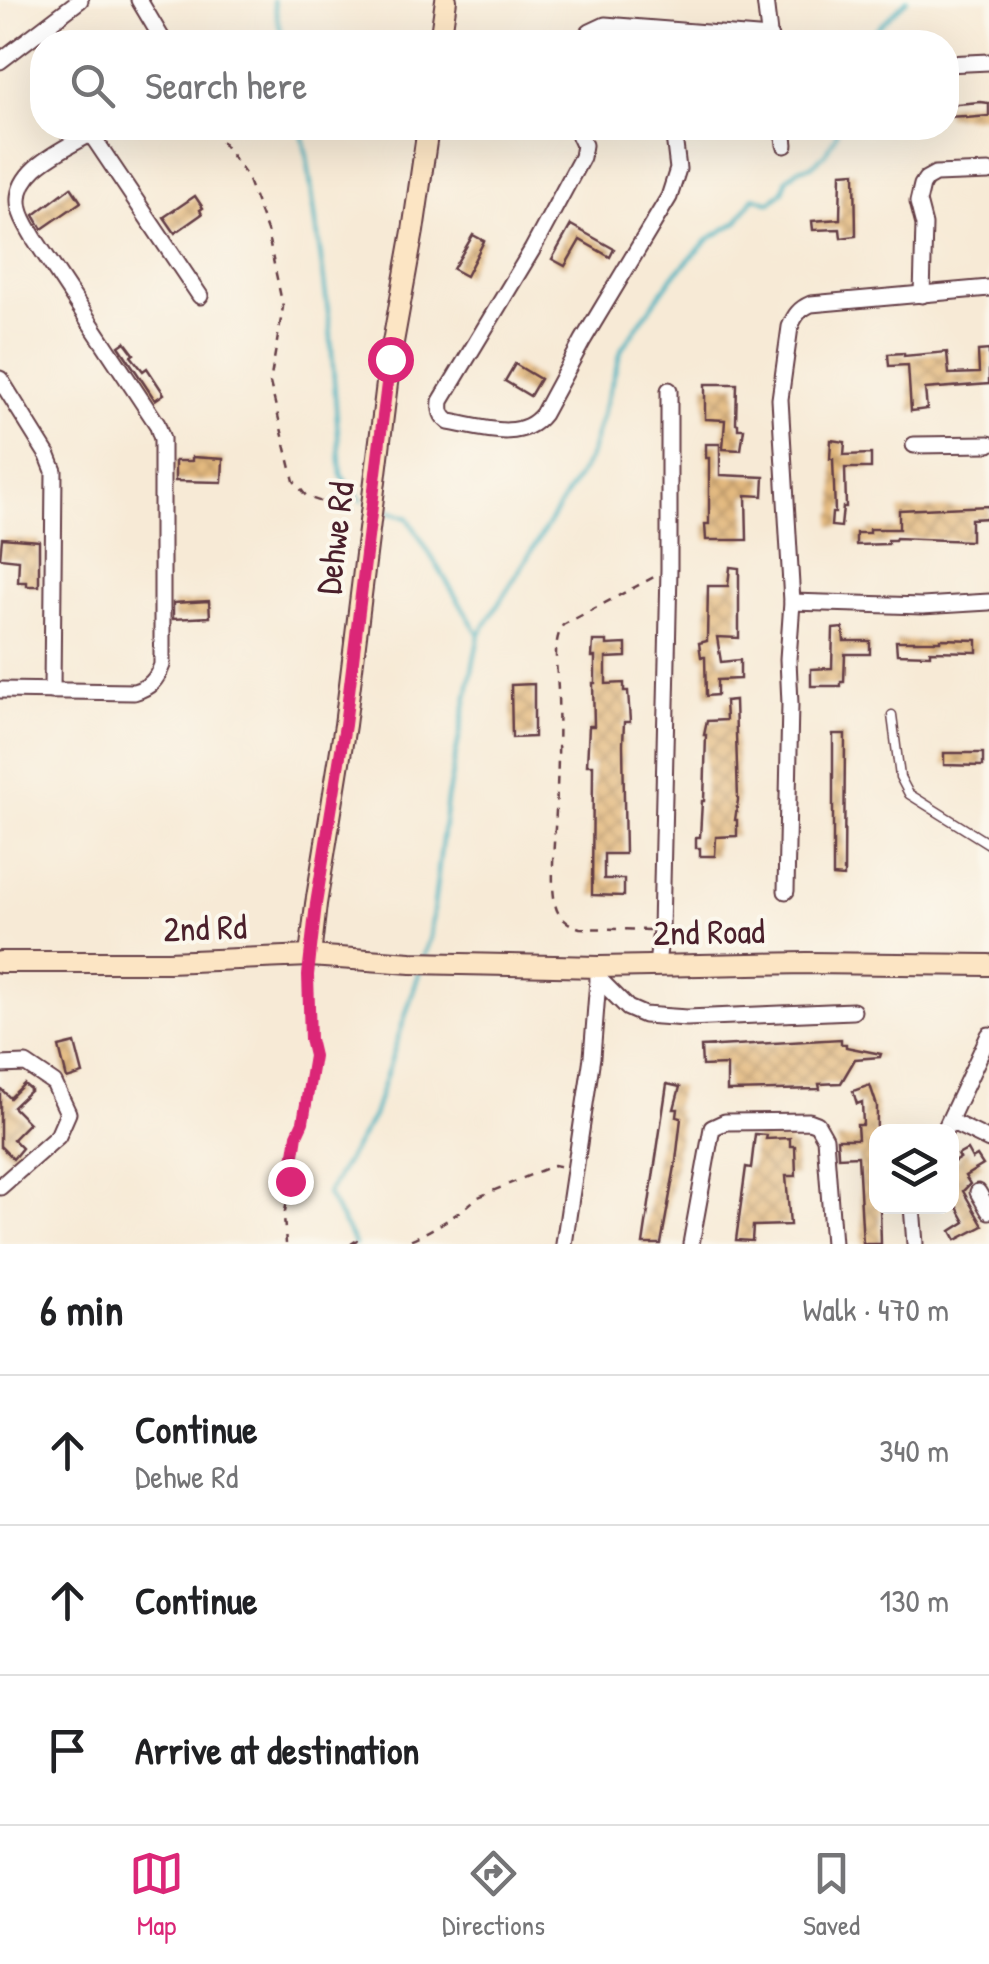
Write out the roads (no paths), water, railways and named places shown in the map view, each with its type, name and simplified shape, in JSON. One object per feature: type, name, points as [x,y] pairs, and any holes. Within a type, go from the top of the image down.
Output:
[{"type":"street","points":[[40,30],[80,0]]},
{"type":"street","points":[[139,0],[157,30]]},
{"type":"street","points":[[442,30],[446,0]]},
{"type":"street","points":[[765,0],[769,30]]},
{"type":"street","points":[[594,30],[605,25],[630,30]]},
{"type":"street","points":[[0,60],[30,38]]},
{"type":"street","points":[[959,63],[989,62]]},
{"type":"street","points":[[0,690],[134,692],[157,679],[162,665],[162,439],[34,238],[19,207],[23,183],[30,173],[79,140]]},
{"type":"street","points":[[101,140],[200,296]]},
{"type":"street","name":"Dehwe Rd","points":[[310,956],[345,725],[390,359],[426,140]]},
{"type":"street","points":[[582,140],[582,157],[532,250],[440,401],[443,418],[450,422],[520,431],[538,421],[668,197],[678,169],[674,140]]},
{"type":"street","points":[[784,140],[785,145]]},
{"type":"street","points":[[922,296],[924,224],[918,202],[922,185],[935,174],[989,172]]},
{"type":"street","points":[[786,890],[792,602],[780,400],[790,326],[794,316],[811,304],[989,288]]},
{"type":"street","points":[[0,379],[54,471],[52,691]]},
{"type":"street","points":[[657,966],[669,570],[669,390]]},
{"type":"street","points":[[914,445],[989,444]]},
{"type":"street","points":[[792,602],[922,606],[989,602]]},
{"type":"street","name":"2nd Rd","points":[[0,962],[168,962],[310,956],[421,964]]},
{"type":"street","name":"2nd Road","points":[[421,964],[598,972],[657,966],[807,963],[989,965]]},
{"type":"street","points":[[598,972],[628,1008],[644,1016],[687,1018],[853,1011]]},
{"type":"street","points":[[564,1244],[592,1057],[598,972]]},
{"type":"street","points":[[948,1124],[989,1035]]},
{"type":"street","points":[[0,1065],[26,1064],[54,1083],[68,1113],[58,1136],[0,1187]]},
{"type":"street","points":[[691,1244],[712,1128],[725,1122],[809,1121],[817,1124],[825,1138],[833,1244]]},
{"type":"street","points":[[959,1130],[989,1140]]},
{"type":"street","points":[[978,1192],[989,1211]]},
{"type":"street","points":[[913,1214],[915,1244]]},
{"type":"lane","points":[[892,715],[900,776],[909,794],[989,844]]},
{"type":"waterway","points":[[273,0],[280,30]]},
{"type":"waterway","points":[[876,30],[907,0]]},
{"type":"waterway","points":[[304,140],[330,326],[341,475],[362,501]]},
{"type":"waterway","points":[[424,956],[430,937],[447,799],[479,635],[589,459],[622,348],[673,276],[709,239],[737,222],[754,197],[770,203],[783,191],[787,179],[798,169],[811,166],[833,140]]},
{"type":"waterway","points":[[388,511],[408,518],[478,633]]},
{"type":"waterway","points":[[355,1244],[327,1194],[373,1116],[420,970]]}]
